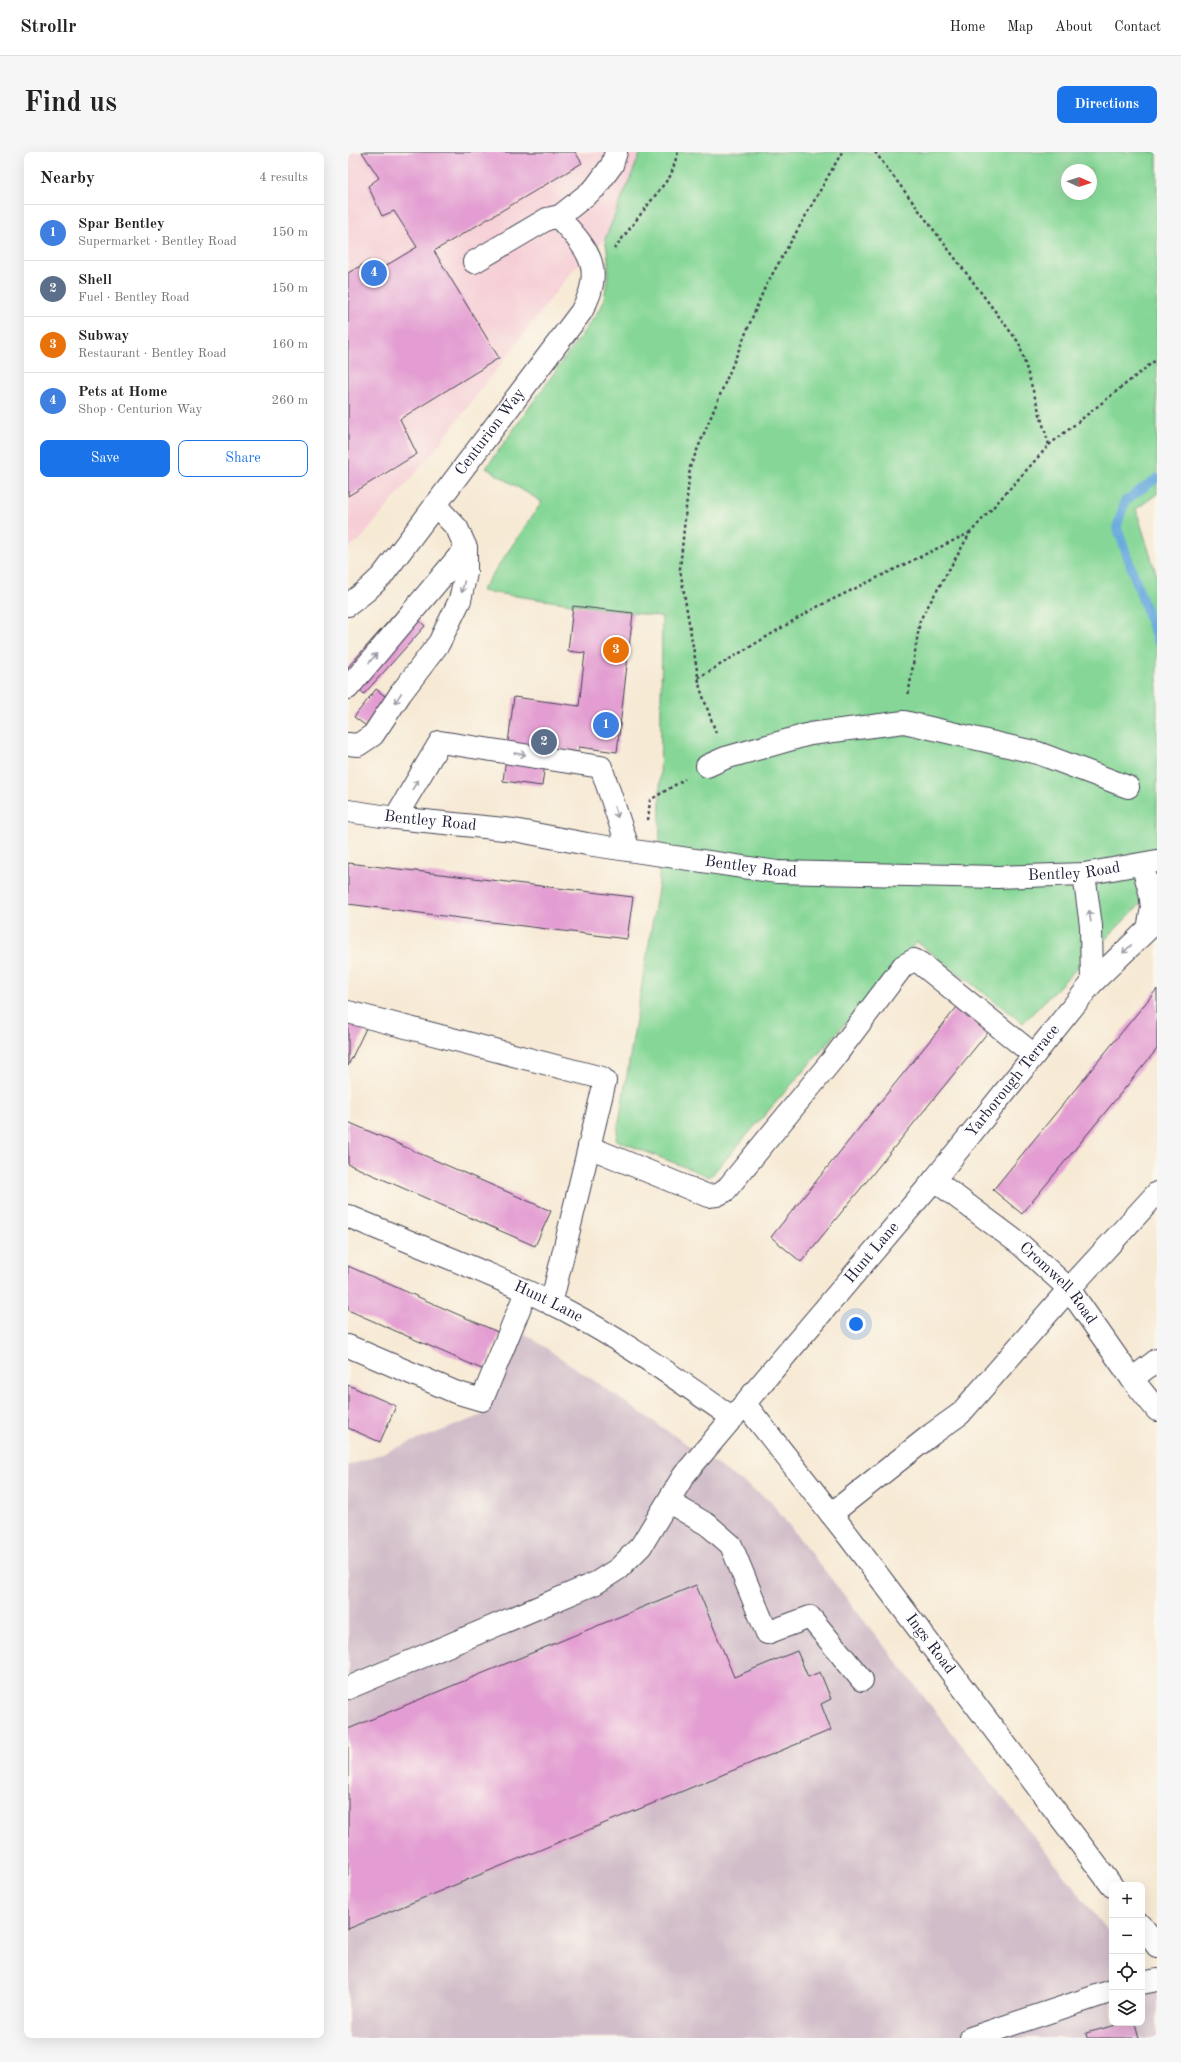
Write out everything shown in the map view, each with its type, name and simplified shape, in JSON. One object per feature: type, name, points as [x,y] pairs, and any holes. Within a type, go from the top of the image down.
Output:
[{"type":"main road","points":[[474,262],[546,218],[560,216],[595,188],[612,165],[616,152]]},
{"type":"main road","name":"Centurion Way","points":[[348,605],[382,576],[581,312],[588,300],[594,275],[593,265],[582,243],[561,220],[560,216]]},
{"type":"main road","points":[[348,744],[358,745],[373,735],[401,693],[439,643],[460,600],[466,573],[466,548],[457,528],[435,505]]},
{"type":"main road","points":[[348,688],[466,548]]},
{"type":"main road","points":[[716,762],[810,734],[904,722],[1038,753],[1128,787]]},
{"type":"main road","points":[[395,818],[440,742],[601,767],[636,851]]},
{"type":"main road","name":"Bentley Road","points":[[348,811],[395,818],[514,830],[636,851],[777,872],[997,877],[1084,874],[1150,863]]},
{"type":"main road","name":"Yarborough Terrace","points":[[934,1180],[1092,983],[1152,926],[1150,863]]},
{"type":"main road","points":[[1084,874],[1091,926],[1092,983]]},
{"type":"main road","points":[[589,1147],[708,1196],[717,1195],[725,1191],[833,1059],[903,966],[914,960],[920,963],[1034,1055]]},
{"type":"main road","points":[[348,1012],[602,1078],[605,1081],[551,1304]]},
{"type":"main road","name":"Cromwell Road","points":[[934,1180],[1021,1245],[1069,1289],[1132,1379],[1157,1410]]},
{"type":"main road","name":"Hunt Lane","points":[[348,1688],[596,1583],[618,1569],[641,1546],[684,1475],[934,1180]]},
{"type":"main road","points":[[831,1514],[932,1434],[960,1414],[1069,1289],[1157,1193]]},
{"type":"main road","name":"Hunt Lane","points":[[348,1216],[551,1304],[614,1338],[739,1411]]},
{"type":"main road","points":[[348,1346],[455,1392],[482,1400],[526,1292]]},
{"type":"main road","points":[[1132,1379],[1157,1360]]},
{"type":"main road","name":"Ings Road","points":[[739,1411],[831,1514],[1109,1882]]},
{"type":"main road","points":[[669,1502],[708,1525],[731,1545],[767,1633],[810,1617],[862,1680]]},
{"type":"main road","points":[[1145,1930],[1157,1946]]},
{"type":"main road","points":[[1145,1982],[1157,1980]]},
{"type":"main road","points":[[971,2038],[1109,1992]]},
{"type":"path","points":[[594,275],[671,175],[678,152]]},
{"type":"path","points":[[636,851],[650,800],[716,762],[698,678],[680,569],[690,467],[765,287],[842,152]]},
{"type":"path","points":[[875,152],[1018,343],[1049,445]]},
{"type":"path","points":[[904,722],[920,620],[970,533],[1049,445],[1157,359]]},
{"type":"path","points":[[698,678],[813,609],[970,533]]},
{"type":"shaded area","points":[[348,152],[641,152],[605,239],[571,272],[437,447],[360,540],[348,548]]},
{"type":"shaded area","points":[[524,1333],[770,1501],[1109,1932],[1109,2026],[1145,2026],[1145,1979],[1157,1994],[1157,2038],[348,2038],[348,1466],[483,1415]]},
{"type":"green space","points":[[641,152],[1157,152],[1157,494],[1136,509],[1157,577],[1157,887],[1023,1023],[917,942],[710,1177],[616,1140],[659,883],[662,617],[481,591],[542,502],[486,468],[602,306],[608,273],[607,248],[605,239]]},
{"type":"building","points":[[362,152],[575,152],[582,163],[434,251],[499,358],[400,419],[417,454],[348,496],[348,273],[369,261],[377,271],[417,247],[394,211],[382,216],[368,186],[379,178]]},
{"type":"building","points":[[403,605],[425,626],[364,694],[348,680],[348,667]]},
{"type":"building","points":[[573,606],[633,613],[617,752],[579,747],[579,752],[547,748],[542,786],[503,781],[514,697],[579,706],[585,653],[568,651]]},
{"type":"building","points":[[376,689],[390,700],[369,728],[354,717]]},
{"type":"building","points":[[348,863],[633,897],[627,939],[348,904]]},
{"type":"building","points":[[1157,989],[1157,1049],[1022,1214],[993,1190]]},
{"type":"building","points":[[957,1007],[988,1032],[801,1262],[771,1237]]},
{"type":"building","points":[[348,1021],[367,1026],[348,1066]]},
{"type":"building","points":[[348,1122],[551,1211],[535,1246],[348,1164]]},
{"type":"building","points":[[348,1266],[500,1333],[484,1370],[348,1310]]},
{"type":"building","points":[[348,1385],[396,1406],[380,1442],[348,1428]]},
{"type":"building","points":[[696,1585],[734,1677],[797,1651],[808,1677],[820,1672],[831,1699],[821,1704],[831,1730],[348,1929],[348,1729]]},
{"type":"building","points":[[1113,2026],[1136,2026],[1139,2038],[1087,2038],[1086,2033]]},
{"type":"waterway","points":[[1157,478],[1125,501],[1117,527],[1157,641]]},
{"type":"place","name":"Pets at Home","points":[[374,273]]},
{"type":"place","name":"Subway","points":[[616,650]]},
{"type":"place","name":"Spar Bentley","points":[[606,725]]},
{"type":"place","name":"Shell","points":[[544,742]]}]
